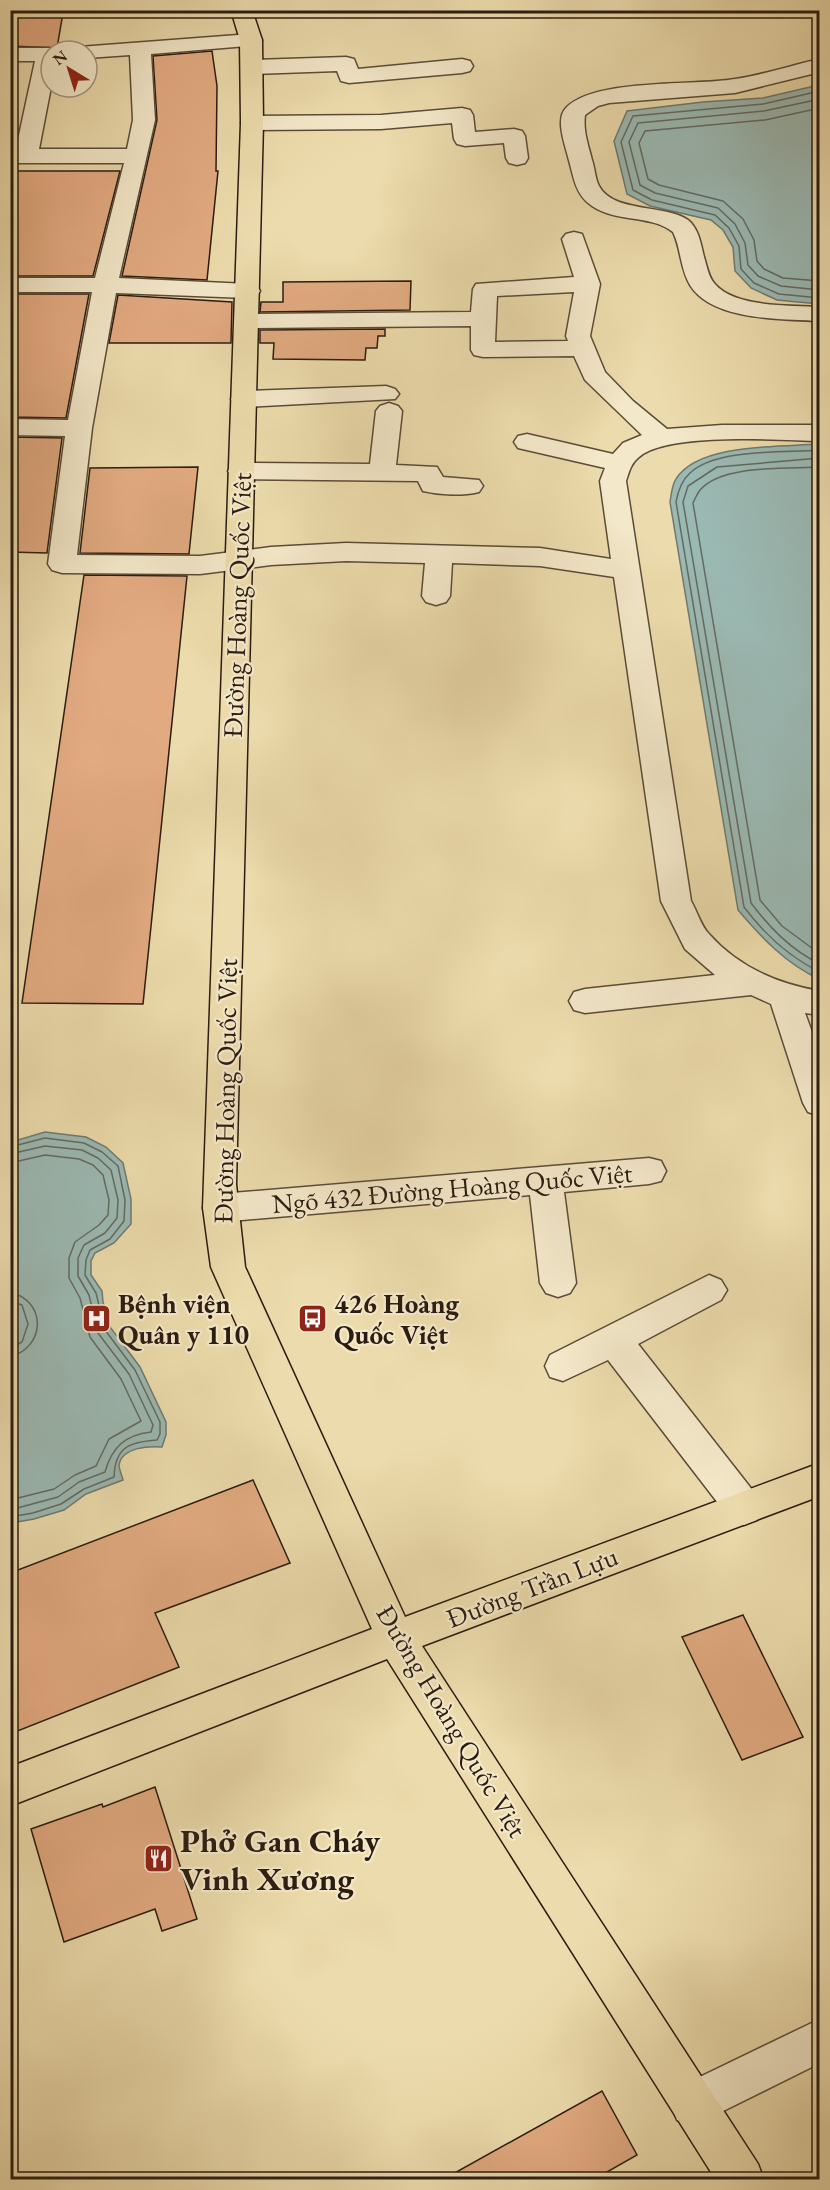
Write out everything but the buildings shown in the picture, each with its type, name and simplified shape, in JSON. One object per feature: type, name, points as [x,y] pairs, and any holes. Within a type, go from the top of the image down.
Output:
[{"type":"main road","name":"Đường Hoàng Quốc Việt","points":[[241,10],[251,54],[252,123],[237,562],[220,1208],[228,1267],[395,1638],[742,2180]]},
{"type":"main road","name":"Đường Trần Lựu","points":[[10,1787],[395,1638],[819,1479]]},
{"type":"street","points":[[140,48],[144,120],[105,285],[79,428],[62,564],[200,565],[271,556],[346,552],[540,558],[627,570]]},
{"type":"street","points":[[99,51],[140,48],[251,54],[346,64],[349,76],[462,66]]},
{"type":"street","points":[[10,55],[39,54]]},
{"type":"street","points":[[819,65],[735,86],[608,96],[590,101],[574,112],[571,124],[588,189],[597,200],[613,207],[665,219],[680,225],[687,234],[696,272],[703,287],[723,300],[749,308],[819,314]]},
{"type":"street","points":[[39,87],[18,156],[137,156]]},
{"type":"street","points":[[252,123],[381,122],[462,115],[465,139],[514,136],[517,158]]},
{"type":"street","points":[[574,240],[588,284],[578,336],[594,375],[624,406],[660,437]]},
{"type":"street","points":[[583,348],[483,350],[485,289],[588,284]]},
{"type":"street","points":[[10,285],[105,285],[248,291]]},
{"type":"street","points":[[247,321],[483,319]]},
{"type":"street","points":[[244,399],[388,403],[382,474]]},
{"type":"street","points":[[10,427],[79,428]]},
{"type":"street","points":[[819,433],[676,435],[651,439],[632,449],[619,464],[613,481],[676,901],[696,941],[736,975],[784,997],[819,1003]]},
{"type":"street","points":[[527,442],[619,464]]},
{"type":"street","points":[[241,471],[428,473],[432,485],[470,486]]},
{"type":"street","points":[[436,596],[438,555]]},
{"type":"street","points":[[585,1001],[755,983]]},
{"type":"street","points":[[784,997],[819,1102]]},
{"type":"street","name":"Ngõ 432 Đường Hoàng Quốc Việt","points":[[220,1208],[649,1171]]},
{"type":"street","points":[[545,1180],[558,1283]]},
{"type":"street","points":[[563,1366],[709,1290]]},
{"type":"street","points":[[614,1340],[744,1508]]},
{"type":"street","points":[[693,2104],[819,2040]]},
{"type":"water","points":[[819,85],[819,304],[777,300],[751,288],[735,271],[733,247],[723,230],[711,220],[650,206],[627,194],[614,141],[627,111],[763,98]]},
{"type":"water","points":[[820,444],[819,979],[795,965],[775,949],[738,910],[670,502],[676,479],[687,467],[702,459],[742,449]]},
{"type":"water","points":[[45,1132],[86,1137],[106,1147],[123,1163],[131,1199],[131,1224],[114,1243],[95,1253],[91,1261],[91,1275],[102,1291],[110,1327],[140,1367],[166,1422],[166,1435],[162,1447],[137,1449],[125,1454],[119,1465],[123,1480],[86,1494],[64,1510],[11,1523],[10,1350],[15,1319],[10,1307],[11,1142]]},
{"type":"place","name":"Bệnh viện Quân y 110","points":[[97,1319]]},
{"type":"place","name":"426 Hoàng Quốc Việt","points":[[313,1319]]},
{"type":"place","name":"Phở Gan Cháy Vinh Xương","points":[[159,1859]]}]
